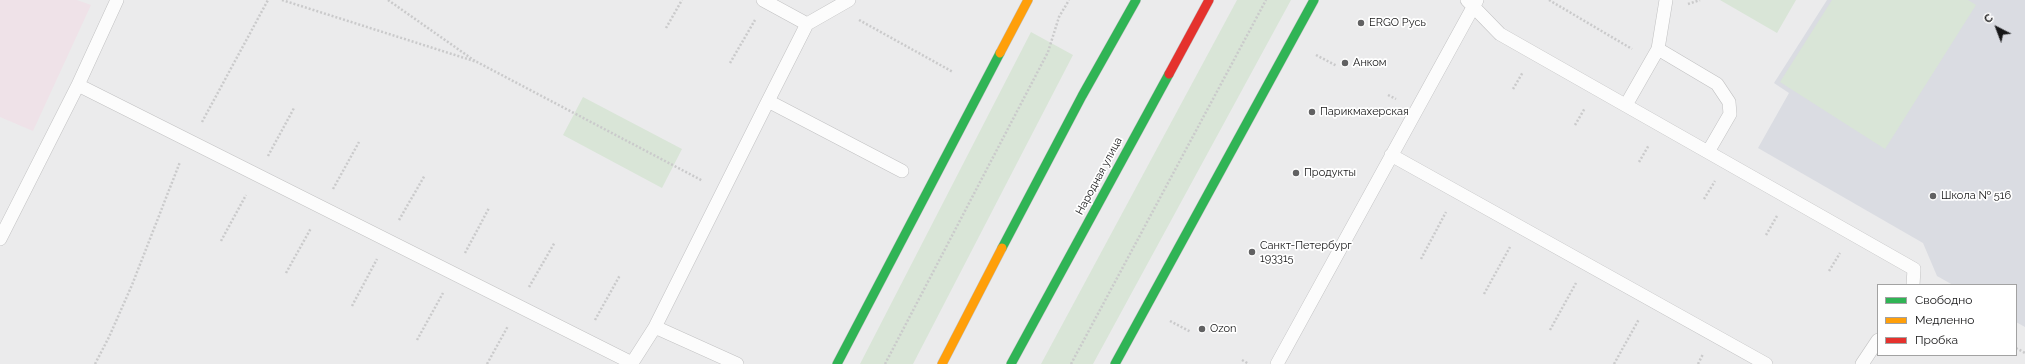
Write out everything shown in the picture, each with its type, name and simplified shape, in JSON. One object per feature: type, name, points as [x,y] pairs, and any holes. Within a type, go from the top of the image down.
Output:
[{"type":"street","points":[[837,364],[1028,0]]},
{"type":"street","points":[[942,364],[1082,96],[1136,0]]},
{"type":"street","name":"Народная улица","points":[[1011,364],[1209,0]]},
{"type":"street","points":[[1115,364],[1314,0]]},
{"type":"lane","points":[[0,239],[78,86],[117,0]]},
{"type":"lane","points":[[78,86],[632,364],[654,327],[807,24],[849,0]]},
{"type":"lane","points":[[1626,105],[1655,55],[1666,0]]},
{"type":"lane","points":[[764,1],[807,24]]},
{"type":"lane","points":[[1276,364],[1473,2],[1500,34],[1914,269],[1913,284]]},
{"type":"lane","points":[[1655,55],[1718,84],[1729,102],[1730,114],[1708,152]]},
{"type":"lane","points":[[768,101],[902,171]]},
{"type":"lane","points":[[1391,155],[1766,364]]},
{"type":"lane","points":[[654,327],[737,364]]},
{"type":"lane","points":[[1862,364],[1877,342]]},
{"type":"path","points":[[95,364],[129,291],[178,167],[268,0]]},
{"type":"path","points":[[282,0],[477,62]]},
{"type":"path","points":[[388,0],[477,62],[722,192]]},
{"type":"path","points":[[666,28],[682,0]]},
{"type":"path","points":[[885,364],[1048,52],[1060,17],[1069,0]]},
{"type":"path","points":[[1071,364],[1266,0]]},
{"type":"path","points":[[1549,0],[1655,55]]},
{"type":"path","points":[[730,63],[764,1]]},
{"type":"path","points":[[836,8],[953,72]]},
{"type":"path","points":[[1316,55],[1337,66]]},
{"type":"path","points":[[1421,259],[1457,192]]},
{"type":"path","points":[[1484,294],[1521,228]]},
{"type":"path","points":[[1550,330],[1586,264]]},
{"type":"path","points":[[1614,364],[1649,299]]},
{"type":"path","points":[[1168,320],[1191,332]]},
{"type":"path","points":[[1242,360],[1249,364]]},
{"type":"shaded area","points":[[0,0],[77,0],[91,5],[33,131],[0,117]]},
{"type":"shaded area","name":"Школа № 516","points":[[1827,0],[2025,0],[2025,327],[2017,323],[2017,284],[1951,284],[1937,276],[1923,243],[1758,148],[1789,93],[1774,83]]},
{"type":"green space","points":[[1237,0],[1291,0],[1093,364],[1041,364]]},
{"type":"green space","points":[[1720,0],[1796,0],[1777,33]]},
{"type":"green space","points":[[1832,0],[1968,0],[1976,5],[1885,149],[1780,82]]},
{"type":"green space","points":[[1031,32],[1073,55],[913,364],[860,364]]},
{"type":"green space","points":[[583,97],[682,149],[662,188],[563,135]]},
{"type":"traffic: fast","points":[[1002,248],[1082,96],[1136,0]]},
{"type":"traffic: fast","points":[[1115,364],[1314,0]]},
{"type":"traffic: fast","points":[[837,364],[1000,53]]},
{"type":"traffic: fast","points":[[1011,364],[1169,74]]},
{"type":"traffic: slow","points":[[1000,53],[1028,0]]},
{"type":"traffic: slow","points":[[942,364],[1002,248]]},
{"type":"traffic: jam","points":[[1169,74],[1209,0]]},
{"type":"place","name":"ERGO Русь","points":[[1361,23]]},
{"type":"place","name":"Анком","points":[[1345,63]]},
{"type":"place","name":"Парикмахерская","points":[[1312,112]]},
{"type":"place","name":"Продукты","points":[[1296,173]]},
{"type":"place","name":"Школа № 516","points":[[1933,196]]},
{"type":"place","name":"Санкт-Петербург 193315","points":[[1252,252]]},
{"type":"place","name":"Ozon","points":[[1202,329]]}]
